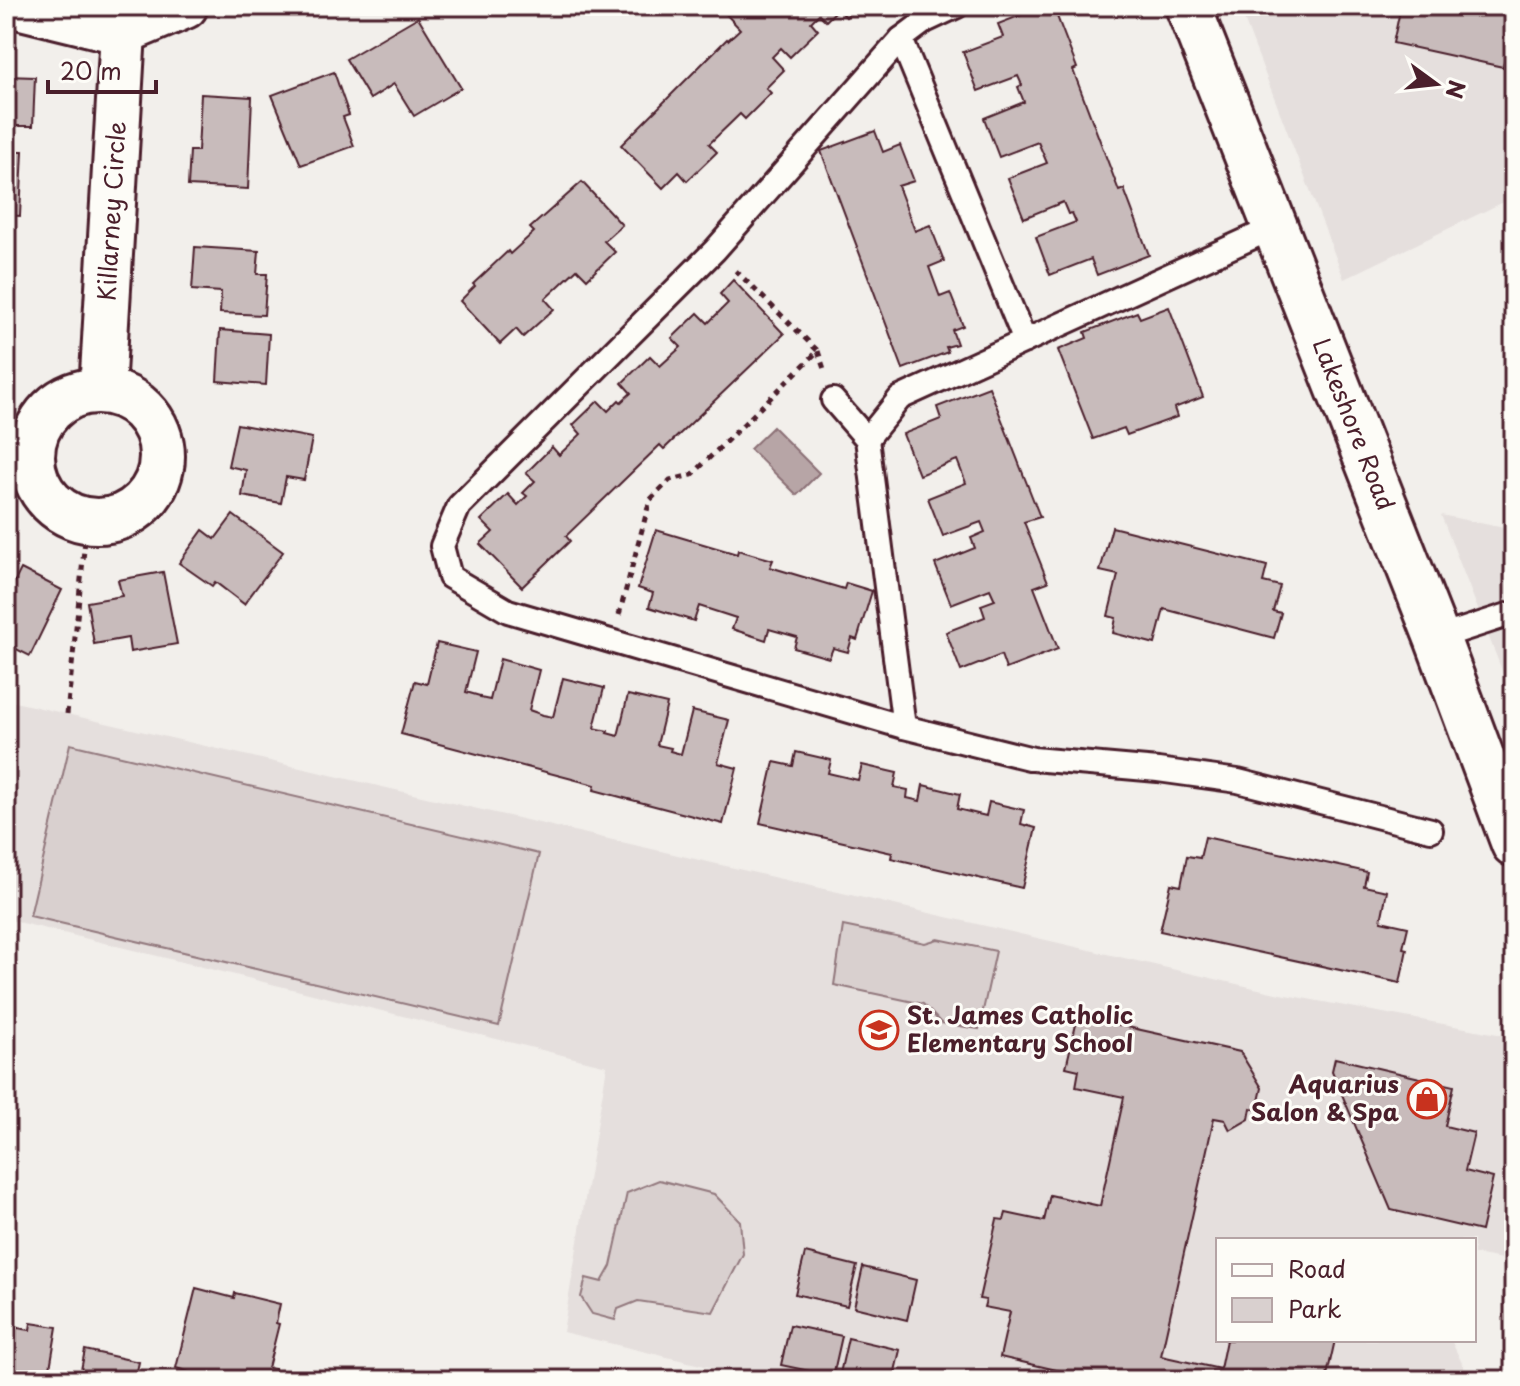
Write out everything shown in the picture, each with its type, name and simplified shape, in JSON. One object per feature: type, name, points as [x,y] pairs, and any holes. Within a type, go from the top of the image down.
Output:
[{"type":"street","points":[[17,6],[123,32],[185,6]]},
{"type":"street","name":"Lakeshore Road","points":[[1188,6],[1437,638],[1514,844]]},
{"type":"street","name":"Killarney Circle","points":[[102,391],[123,32]]},
{"type":"street","points":[[102,391],[118,394],[138,404],[153,422],[161,443],[161,471],[152,492],[137,508],[117,519],[87,521],[67,514],[49,500],[37,481],[32,452],[37,430],[59,403],[79,393],[102,391]]},
{"type":"lane","points":[[957,6],[925,21],[901,39],[715,250],[459,506],[442,546],[450,577],[508,611],[904,727],[1033,759],[1158,770],[1238,781],[1431,830]]},
{"type":"lane","points":[[901,39],[1025,341]]},
{"type":"lane","points":[[867,439],[900,398],[1275,227]]},
{"type":"lane","points":[[833,400],[867,439],[904,727]]},
{"type":"lane","points":[[1437,638],[1514,613]]},
{"type":"path","points":[[612,643],[650,500],[670,480],[692,475],[818,351],[715,250]]},
{"type":"path","points":[[67,714],[87,521]]},
{"type":"shaded area","points":[[1239,6],[1514,6],[1514,197],[1344,279]]},
{"type":"shaded area","points":[[773,427],[819,473],[797,495],[750,449]]},
{"type":"shaded area","points":[[1441,515],[1514,530],[1514,701]]},
{"type":"shaded area","name":"St. James Catholic Elementary School","points":[[6,700],[1280,994],[1514,1037],[1514,1261],[1476,1254],[1476,1238],[1216,1238],[1216,1342],[1452,1342],[1470,1380],[763,1380],[563,1332],[607,1066],[6,919]]},
{"type":"green space","points":[[70,744],[539,854],[499,1026],[30,916]]},
{"type":"green space","points":[[843,926],[925,943],[938,939],[996,951],[979,1029],[941,1023],[923,1004],[834,985]]},
{"type":"green space","points":[[659,1180],[714,1194],[740,1221],[743,1254],[713,1312],[638,1301],[618,1309],[615,1320],[592,1314],[581,1297],[586,1278],[602,1282],[611,1266],[627,1193]]},
{"type":"building","points":[[504,6],[522,6],[516,15]]},
{"type":"building","points":[[728,6],[858,6],[846,17],[838,9],[826,21],[819,14],[811,22],[818,30],[790,57],[781,48],[772,57],[784,70],[766,88],[771,93],[745,119],[740,114],[709,144],[717,152],[687,181],[679,172],[663,188],[621,145],[740,29],[723,11]]},
{"type":"building","points":[[1045,6],[1053,6],[1077,68],[1073,70],[1119,191],[1124,189],[1149,255],[1097,275],[1091,259],[1050,275],[1036,237],[1076,222],[1063,202],[1024,218],[1008,178],[1047,163],[1038,142],[999,157],[984,118],[1024,102],[1018,87],[1022,85],[1018,76],[978,91],[963,52],[1003,37],[998,24]]},
{"type":"building","points":[[1401,6],[1514,6],[1503,67],[1393,43]]},
{"type":"building","points":[[418,17],[461,88],[414,116],[394,84],[370,99],[346,59]]},
{"type":"building","points":[[334,72],[349,115],[343,117],[354,146],[301,165],[272,95]]},
{"type":"building","points":[[6,76],[35,77],[33,126],[6,126]]},
{"type":"building","points":[[201,94],[252,97],[248,189],[188,186],[190,151],[198,151]]},
{"type":"building","points":[[875,131],[883,152],[900,145],[914,181],[898,186],[915,231],[930,225],[944,261],[929,267],[940,297],[950,293],[963,326],[952,330],[957,344],[946,347],[948,352],[903,369],[821,151]]},
{"type":"building","points":[[6,151],[23,151],[20,216],[6,215]]},
{"type":"building","points":[[582,182],[622,225],[604,241],[615,252],[587,279],[577,269],[545,299],[554,309],[523,337],[516,329],[500,344],[460,301],[508,251],[510,254],[534,232],[530,228]]},
{"type":"building","points":[[195,247],[259,251],[257,274],[267,274],[264,315],[220,313],[221,292],[192,290]]},
{"type":"building","points":[[733,280],[784,334],[664,449],[660,445],[566,536],[570,541],[522,587],[480,544],[493,532],[481,520],[508,494],[518,505],[527,496],[523,493],[535,481],[526,473],[552,447],[559,455],[581,434],[573,425],[598,401],[608,411],[631,393],[622,383],[650,356],[660,366],[681,347],[672,338],[698,313],[708,323],[728,303],[720,294]]},
{"type":"building","points":[[1169,307],[1203,397],[1174,408],[1177,417],[1127,435],[1124,428],[1093,439],[1058,350],[1087,338],[1085,332],[1137,312],[1140,318]]},
{"type":"building","points":[[220,330],[269,334],[266,385],[217,381]]},
{"type":"building","points":[[989,387],[1040,517],[1024,522],[1048,582],[1034,587],[1058,649],[1006,669],[1001,655],[961,671],[946,632],[985,617],[981,605],[995,600],[990,589],[951,604],[935,564],[975,548],[971,538],[985,532],[981,522],[943,536],[928,498],[966,483],[957,460],[919,475],[903,434],[941,419],[937,407]]},
{"type":"building","points":[[237,424],[312,438],[304,480],[286,477],[281,503],[242,496],[246,470],[228,466]]},
{"type":"building","points":[[233,515],[283,552],[244,604],[215,582],[212,586],[179,563],[203,530],[215,539]]},
{"type":"building","points":[[1112,527],[1267,566],[1263,582],[1280,586],[1273,611],[1281,613],[1274,638],[1164,609],[1155,644],[1113,633],[1116,618],[1108,616],[1118,575],[1100,571]]},
{"type":"building","points":[[656,530],[737,554],[738,550],[773,560],[770,567],[844,589],[846,583],[872,591],[857,640],[852,638],[848,652],[833,648],[829,658],[794,648],[797,637],[769,629],[766,640],[732,629],[736,618],[699,606],[694,621],[649,607],[653,593],[638,588]]},
{"type":"building","points":[[21,569],[62,590],[30,656],[6,644],[6,581],[13,585]]},
{"type":"building","points":[[163,572],[177,644],[130,652],[128,638],[94,644],[87,602],[122,596],[118,580]]},
{"type":"building","points":[[437,643],[476,652],[466,692],[480,698],[490,700],[500,659],[539,670],[529,710],[543,715],[553,717],[563,678],[604,688],[594,728],[618,736],[628,695],[667,704],[657,745],[681,754],[692,711],[729,720],[718,763],[737,768],[723,824],[594,790],[595,785],[401,734],[415,681],[427,684]]},
{"type":"building","points":[[796,752],[831,760],[828,773],[858,780],[862,765],[897,773],[894,787],[908,790],[907,798],[920,801],[923,785],[960,794],[957,809],[986,816],[989,802],[1024,810],[1021,824],[1036,828],[1022,888],[891,858],[892,853],[760,823],[774,762],[793,766]]},
{"type":"building","points":[[1205,837],[1367,872],[1364,886],[1387,891],[1381,921],[1408,927],[1400,983],[1160,931],[1171,884],[1181,886],[1187,856],[1200,858]]},
{"type":"building","points":[[1078,1016],[1240,1052],[1262,1088],[1257,1110],[1251,1108],[1249,1119],[1230,1130],[1225,1120],[1214,1118],[1161,1356],[1220,1369],[1226,1342],[1335,1342],[1326,1380],[1059,1380],[1061,1371],[1000,1357],[1010,1312],[984,1307],[986,1300],[979,1299],[997,1219],[1004,1220],[1006,1213],[1044,1221],[1050,1195],[1100,1206],[1124,1097],[1076,1087],[1079,1070],[1066,1067]]},
{"type":"building","points":[[1335,1058],[1454,1086],[1445,1126],[1474,1133],[1465,1171],[1493,1178],[1481,1231],[1391,1210],[1332,1071]]},
{"type":"building","points":[[805,1253],[857,1266],[847,1306],[795,1294]]},
{"type":"building","points":[[863,1267],[916,1280],[907,1320],[854,1307]]},
{"type":"building","points":[[196,1288],[234,1298],[235,1293],[280,1304],[276,1323],[279,1324],[268,1368],[275,1369],[272,1380],[216,1380],[176,1368]]},
{"type":"building","points":[[31,1323],[57,1327],[48,1380],[6,1380],[6,1326],[30,1330]]},
{"type":"building","points":[[790,1325],[842,1336],[833,1376],[781,1365]]},
{"type":"building","points":[[848,1338],[900,1350],[893,1380],[839,1378]]},
{"type":"building","points":[[85,1350],[139,1362],[135,1380],[79,1380]]},
{"type":"place","name":"St. James Catholic Elementary School","points":[[879,1030]]},
{"type":"place","name":"Aquarius Salon & Spa","points":[[1427,1099]]}]
